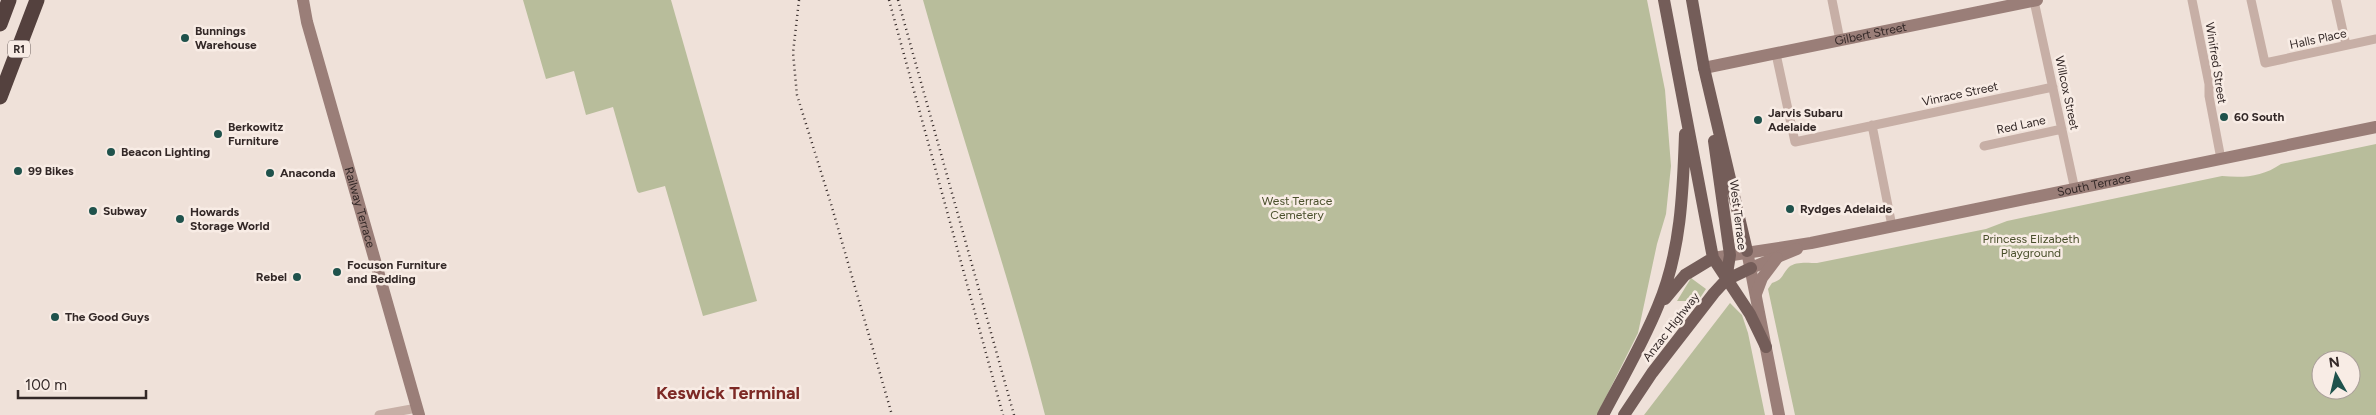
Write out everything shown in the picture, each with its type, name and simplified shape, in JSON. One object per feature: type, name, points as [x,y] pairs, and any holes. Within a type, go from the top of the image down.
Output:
[{"type":"highway","name":"R1","points":[[0,24],[9,0]]},
{"type":"highway","name":"R1","points":[[0,97],[37,0]]},
{"type":"main road","name":"Railway Terrace","points":[[303,0],[307,22],[418,411]]},
{"type":"main road","points":[[1664,0],[1713,258],[1750,314],[1766,347]]},
{"type":"main road","name":"West Terrace","points":[[1692,0],[1704,68],[1730,255],[1726,280]]},
{"type":"main road","name":"Gilbert Street","points":[[1704,68],[1776,54],[2000,4],[2036,0]]},
{"type":"main road","name":"West Terrace","points":[[1704,68],[1747,251]]},
{"type":"main road","points":[[1658,307],[1671,267],[1679,224],[1686,111]]},
{"type":"main road","name":"South Terrace","points":[[1713,258],[1811,242],[2075,190],[2376,127]]},
{"type":"main road","name":"South Terrace","points":[[1751,268],[1811,242]]},
{"type":"main road","points":[[1747,251],[1779,415]]},
{"type":"main road","points":[[1658,307],[1684,275],[1713,258]]},
{"type":"main road","points":[[1756,295],[1762,278],[1777,258]]},
{"type":"main road","name":"Anzac Highway","points":[[1624,415],[1652,373],[1726,280],[1751,268]]},
{"type":"main road","name":"Anzac Highway","points":[[1603,415],[1658,307]]},
{"type":"street","points":[[1832,0],[1840,40]]},
{"type":"street","name":"Willcox Street","points":[[2036,0],[2075,190]]},
{"type":"street","name":"Winifred Street","points":[[2192,0],[2210,84],[2208,96],[2221,159]]},
{"type":"street","name":"Halls Place","points":[[2251,0],[2265,63],[2376,39]]},
{"type":"street","points":[[2336,0],[2346,45]]},
{"type":"street","name":"Vinrace Street","points":[[1776,54],[1795,142],[2053,87]]},
{"type":"street","points":[[1872,125],[1892,226]]},
{"type":"street","name":"Red Lane","points":[[1984,146],[2062,129]]},
{"type":"street","points":[[379,415],[418,411]]},
{"type":"green space","points":[[523,0],[671,0],[757,301],[703,316],[665,186],[639,193],[637,191],[613,107],[586,115],[574,71],[546,79]]},
{"type":"green space","name":"West Terrace Cemetery","points":[[923,0],[1647,0],[1665,90],[1671,166],[1666,214],[1657,244],[1638,333],[1597,415],[1045,415],[1016,311]]},
{"type":"green space","name":"Princess Elizabeth Playground","points":[[2376,144],[2376,415],[1795,415],[1768,289],[1792,265],[1817,263],[1986,229],[2007,221],[2222,176],[2253,176],[2281,164]]},
{"type":"green space","points":[[1691,278],[1706,289],[1698,301],[1677,301]]},
{"type":"green space","points":[[1730,303],[1742,315],[1748,333],[1765,415],[1644,415]]},
{"type":"railway","points":[[799,0],[793,53],[797,95],[831,204],[892,415]]},
{"type":"railway","points":[[889,0],[1003,415]]},
{"type":"railway","points":[[898,0],[1014,415]]},
{"type":"place","name":"Bunnings Warehouse","points":[[185,38]]},
{"type":"place","name":"60 South","points":[[2224,117]]},
{"type":"place","name":"Jarvis Subaru Adelaide","points":[[1758,120]]},
{"type":"place","name":"Berkowitz Furniture","points":[[218,134]]},
{"type":"place","name":"Beacon Lighting","points":[[111,152]]},
{"type":"place","name":"99 Bikes","points":[[18,171]]},
{"type":"place","name":"Anaconda","points":[[270,173]]},
{"type":"place","name":"Rydges Adelaide","points":[[1790,209]]},
{"type":"place","name":"Subway","points":[[93,211]]},
{"type":"place","name":"Howards Storage World","points":[[180,219]]},
{"type":"place","name":"Focuson Furniture and Bedding","points":[[337,272]]},
{"type":"place","name":"Rebel","points":[[297,277]]},
{"type":"place","name":"The Good Guys","points":[[55,317]]},
{"type":"district","name":"Keswick Terminal","points":[[728,393]]}]
